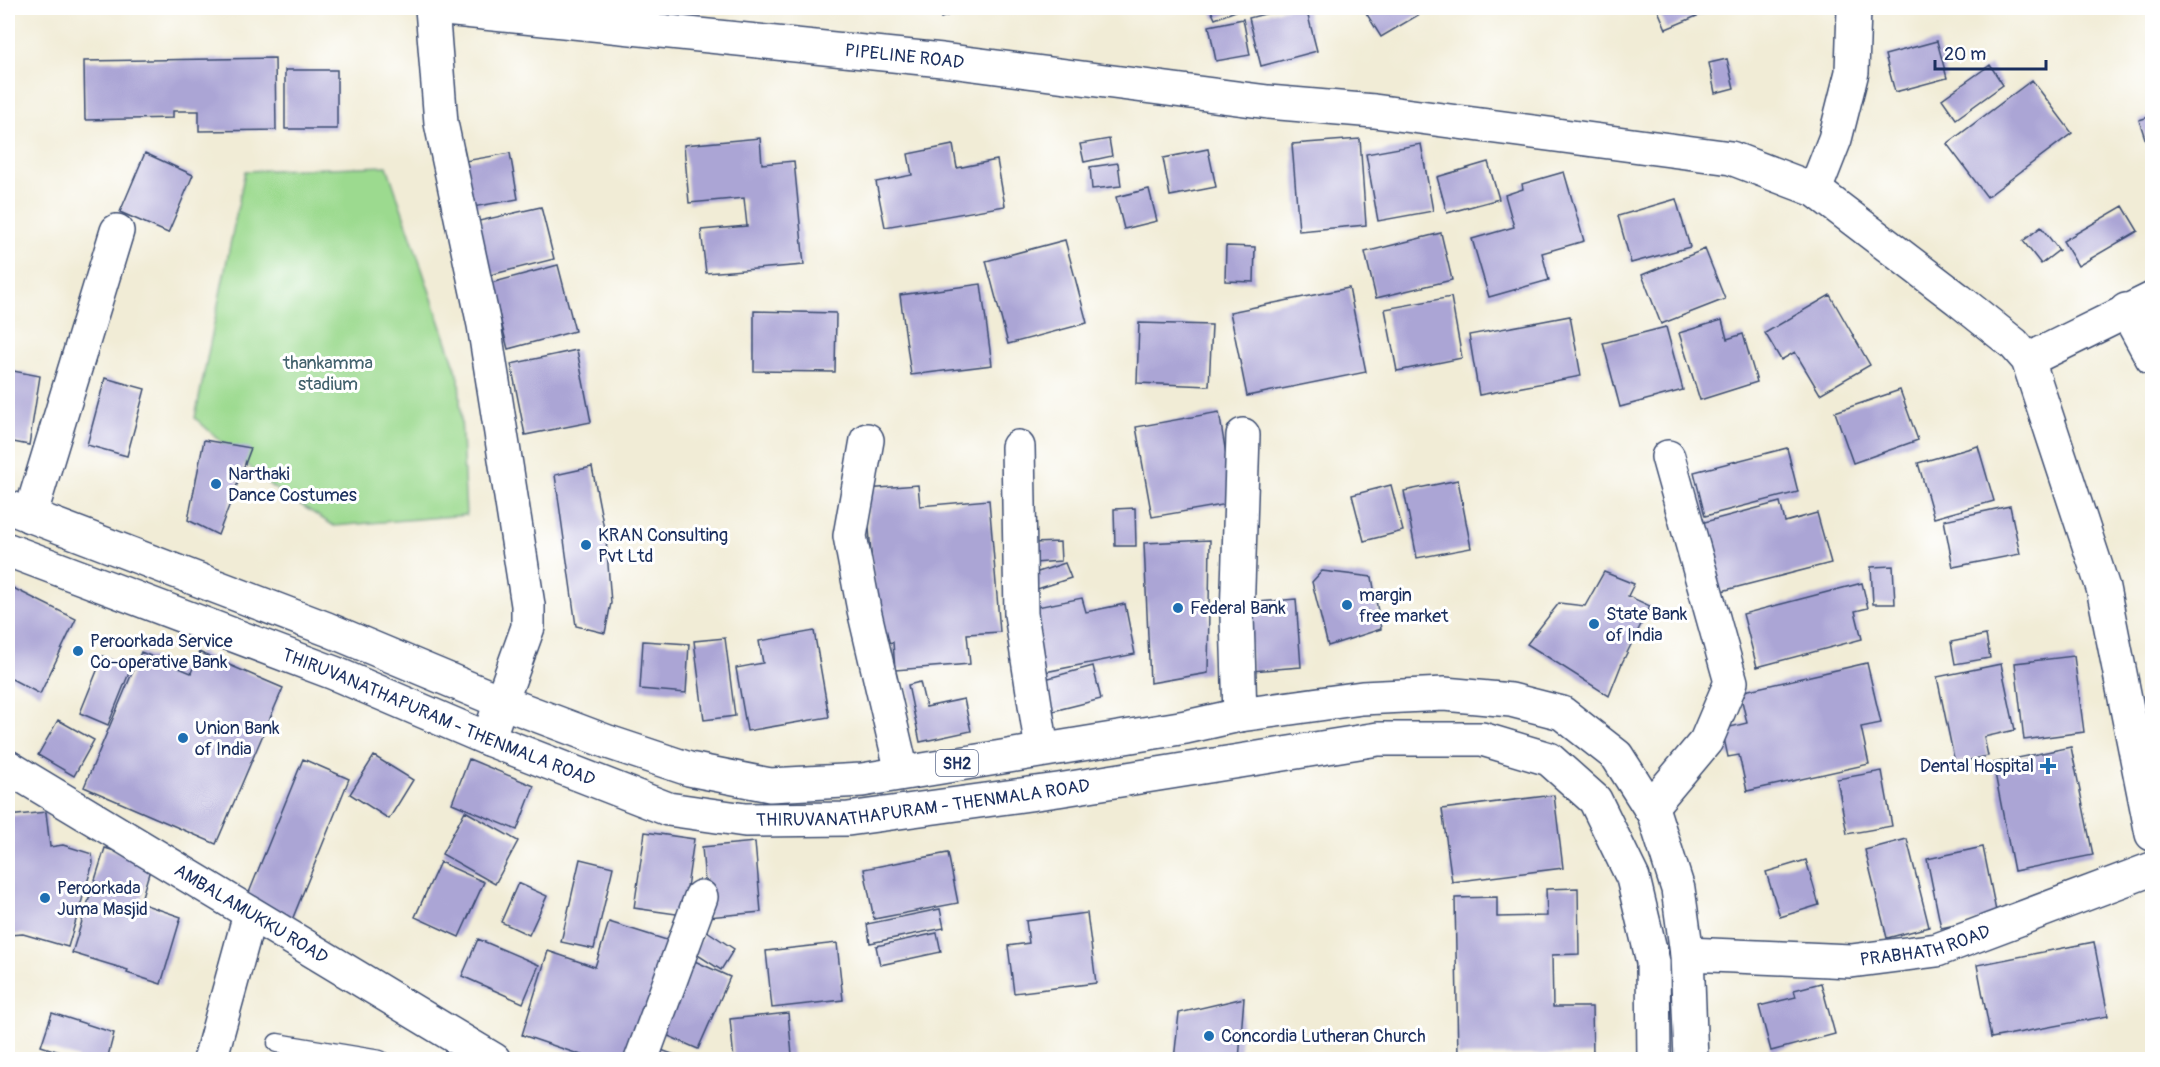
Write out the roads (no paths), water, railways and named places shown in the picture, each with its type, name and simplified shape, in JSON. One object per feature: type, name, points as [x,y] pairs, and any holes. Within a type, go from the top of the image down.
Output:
[{"type":"street","name":"PIPELINE ROAD","points":[[434,8],[942,60],[1268,102],[1374,111],[1731,158],[1815,190],[1959,300],[2014,344],[2028,360]]},
{"type":"street","points":[[434,8],[441,123],[484,325],[528,605],[528,627],[488,739]]},
{"type":"street","points":[[1815,190],[1835,139],[1852,72],[1854,8]]},
{"type":"street","points":[[19,512],[117,231]]},
{"type":"street","points":[[2152,358],[2139,304],[2028,360],[2103,588],[2152,834]]},
{"type":"street","points":[[1240,715],[1237,617],[1243,435]]},
{"type":"street","points":[[867,440],[850,536],[902,772]]},
{"type":"street","points":[[1018,447],[1021,614],[1042,750]]},
{"type":"street","points":[[1650,808],[1706,741],[1731,682],[1668,458]]},
{"type":"street","name":"SH2","points":[[19,512],[327,629],[501,702],[608,742],[689,769],[770,785],[862,780],[1186,727],[1240,715],[1362,698],[1444,694],[1511,700],[1562,713],[1617,756],[1653,814],[1678,889],[1687,954],[1690,1059]]},
{"type":"street","name":"THIRUVANATHAPURAM - THENMALA ROAD","points":[[8,550],[334,673],[488,739],[668,809],[745,820],[848,819],[1193,769],[1378,739],[1482,739],[1549,759],[1595,800],[1634,878],[1653,962],[1654,1059]]},
{"type":"street","points":[[1186,727],[1193,769]]},
{"type":"street","name":"AMBALAMUKKU ROAD","points":[[8,767],[494,1059]]},
{"type":"street","name":"PRABHATH ROAD","points":[[1687,954],[1851,961],[1937,950],[2152,869]]},
{"type":"street","points":[[641,1059],[701,897]]},
{"type":"street","points":[[210,1059],[250,914]]},
{"type":"lane","points":[[277,1043],[380,1059]]},
{"type":"place","name":"Narthaki Dance Costumes","points":[[216,484]]},
{"type":"place","name":"KRAN Consulting Pvt Ltd","points":[[586,545]]},
{"type":"place","name":"margin free market","points":[[1347,605]]},
{"type":"place","name":"Federal Bank","points":[[1178,608]]},
{"type":"place","name":"State Bank of India","points":[[1594,624]]},
{"type":"place","name":"Peroorkada Service Co-operative Bank","points":[[78,651]]},
{"type":"place","name":"Union Bank of India","points":[[183,738]]},
{"type":"place","name":"Dental Hospital","points":[[2048,766]]},
{"type":"place","name":"Peroorkada Juma Masjid","points":[[45,898]]},
{"type":"place","name":"Concordia Lutheran Church","points":[[1209,1036]]},
{"type":"park label","name":"thankamma stadium","points":[[328,373]]}]
